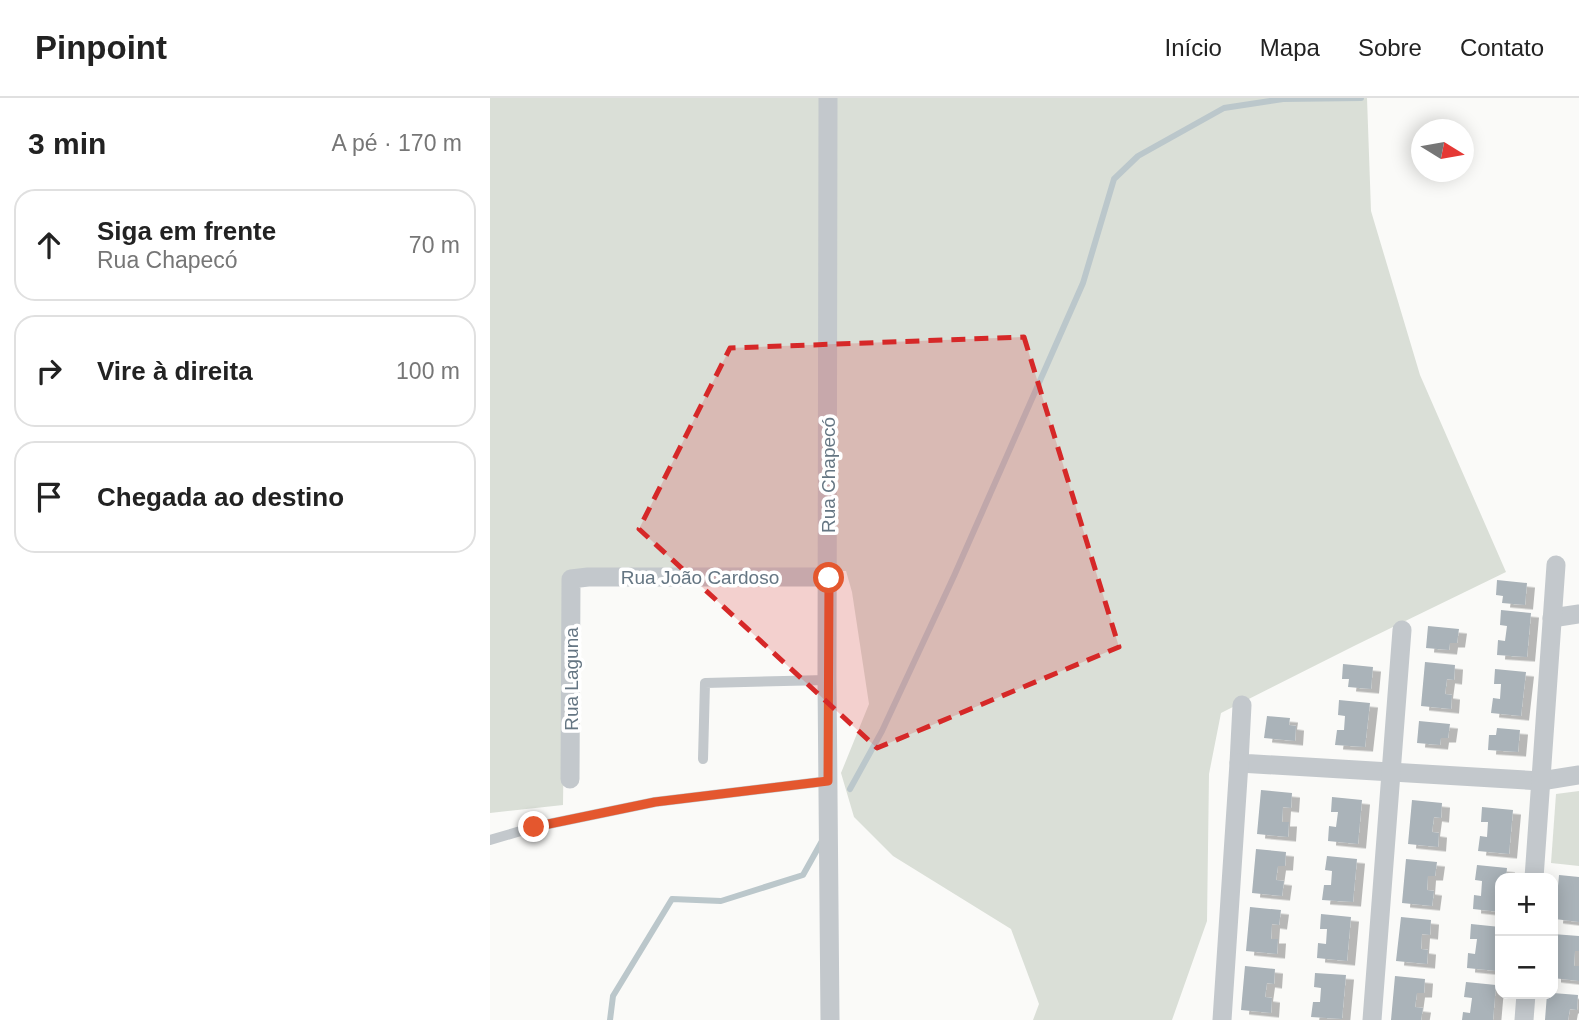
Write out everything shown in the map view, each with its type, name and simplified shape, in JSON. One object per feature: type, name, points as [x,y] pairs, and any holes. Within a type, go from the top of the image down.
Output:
[{"type":"street","name":"Rua Chapecó","points":[[828,98],[827,680],[830,1020]]},
{"type":"street","points":[[1534,873],[1556,565]]},
{"type":"street","name":"Rua João Cardoso","points":[[571,579],[829,578]]},
{"type":"street","name":"Rua Laguna","points":[[570,779],[571,579]]},
{"type":"street","points":[[1552,618],[1579,614]]},
{"type":"street","points":[[1371,1020],[1402,631]]},
{"type":"street","points":[[1222,1020],[1242,705]]},
{"type":"street","points":[[1239,764],[1541,781],[1579,775]]},
{"type":"street","points":[[1524,1020],[1526,999]]},
{"type":"lane","points":[[703,759],[705,682],[827,680]]},
{"type":"lane","points":[[490,839],[655,802],[828,781]]},
{"type":"highlighted area","points":[[1024,337],[1119,647],[877,748],[639,529],[730,348]]},
{"type":"shaded area","points":[[490,98],[1367,98],[1371,211],[1420,375],[1506,572],[1221,713],[1209,774],[1207,921],[1172,1020],[1033,1020],[1039,1004],[1011,929],[893,856],[854,817],[841,773],[869,704],[852,592],[846,571],[566,571],[563,805],[490,813]]},
{"type":"shaded area","points":[[1579,791],[1579,866],[1551,863],[1556,794]]},
{"type":"building","points":[[1497,580],[1527,583],[1525,605],[1502,603],[1503,596],[1496,595]]},
{"type":"building","points":[[1501,610],[1531,613],[1527,657],[1497,655],[1498,640],[1505,641],[1507,626],[1500,625]]},
{"type":"building","points":[[1428,626],[1459,629],[1457,643],[1450,643],[1449,650],[1426,648]]},
{"type":"building","points":[[1425,662],[1455,665],[1454,680],[1447,679],[1445,694],[1452,695],[1451,709],[1421,706]]},
{"type":"building","points":[[1343,664],[1373,667],[1371,689],[1348,687],[1349,679],[1342,679]]},
{"type":"building","points":[[1495,669],[1526,672],[1521,716],[1491,713],[1493,698],[1500,699],[1501,684],[1494,684]]},
{"type":"building","points":[[1339,700],[1370,703],[1365,747],[1335,745],[1337,730],[1344,730],[1345,716],[1338,715]]},
{"type":"building","points":[[1267,716],[1290,718],[1289,725],[1296,726],[1295,741],[1264,738]]},
{"type":"building","points":[[1419,721],[1450,724],[1448,738],[1441,738],[1440,745],[1417,743]]},
{"type":"building","points":[[1497,728],[1520,730],[1518,752],[1488,750],[1489,735],[1496,735]]},
{"type":"building","points":[[1261,790],[1292,793],[1291,808],[1283,807],[1282,822],[1289,822],[1288,837],[1257,834]]},
{"type":"building","points":[[1332,797],[1362,800],[1358,844],[1328,841],[1329,826],[1336,827],[1338,812],[1331,812]]},
{"type":"building","points":[[1412,800],[1442,803],[1441,818],[1434,817],[1432,832],[1439,833],[1438,847],[1408,844]]},
{"type":"building","points":[[1482,807],[1513,810],[1509,854],[1478,851],[1480,836],[1487,837],[1488,822],[1481,822]]},
{"type":"building","points":[[1256,849],[1286,852],[1285,866],[1278,866],[1276,880],[1284,881],[1282,896],[1252,893]]},
{"type":"building","points":[[1327,856],[1357,859],[1353,902],[1322,900],[1324,885],[1331,885],[1332,871],[1325,870]]},
{"type":"building","points":[[1406,859],[1437,862],[1435,876],[1428,876],[1427,890],[1434,891],[1432,906],[1402,903]]},
{"type":"building","points":[[1477,865],[1507,868],[1506,873],[1495,873],[1495,911],[1473,909],[1474,895],[1481,896],[1482,881],[1475,880]]},
{"type":"building","points":[[1559,875],[1579,877],[1579,922],[1558,919]]},
{"type":"building","points":[[1250,907],[1281,910],[1279,925],[1272,924],[1271,939],[1278,939],[1277,954],[1246,951]]},
{"type":"building","points":[[1321,914],[1351,917],[1347,961],[1317,958],[1318,943],[1326,944],[1327,929],[1320,929]]},
{"type":"building","points":[[1401,917],[1431,920],[1430,935],[1422,934],[1421,949],[1428,950],[1427,964],[1396,961]]},
{"type":"building","points":[[1471,924],[1495,926],[1495,971],[1467,968],[1468,953],[1475,954],[1477,939],[1470,939]]},
{"type":"building","points":[[1558,934],[1579,936],[1579,951],[1575,951],[1574,966],[1579,966],[1579,981],[1558,979]]},
{"type":"building","points":[[1245,966],[1275,969],[1274,984],[1267,983],[1265,997],[1272,998],[1271,1013],[1241,1010]]},
{"type":"building","points":[[1315,973],[1346,975],[1342,1019],[1311,1017],[1313,1002],[1320,1002],[1321,988],[1314,987]]},
{"type":"building","points":[[1395,976],[1425,979],[1424,993],[1417,993],[1415,1007],[1423,1008],[1421,1020],[1391,1020]]},
{"type":"building","points":[[1466,982],[1495,985],[1493,1020],[1462,1020],[1463,1012],[1470,1013],[1472,998],[1464,997]]},
{"type":"building","points":[[1558,993],[1578,995],[1577,1010],[1570,1009],[1568,1020],[1545,1020],[1547,999],[1558,999]]},
{"type":"waterway","points":[[850,789],[882,731],[954,576],[1083,283],[1114,179],[1138,156],[1224,108],[1283,99],[1361,98]]},
{"type":"waterway","points":[[610,1020],[613,996],[672,899],[721,901],[803,875],[822,841]]},
{"type":"route","points":[[534,827],[655,802],[828,781],[829,578]]}]
